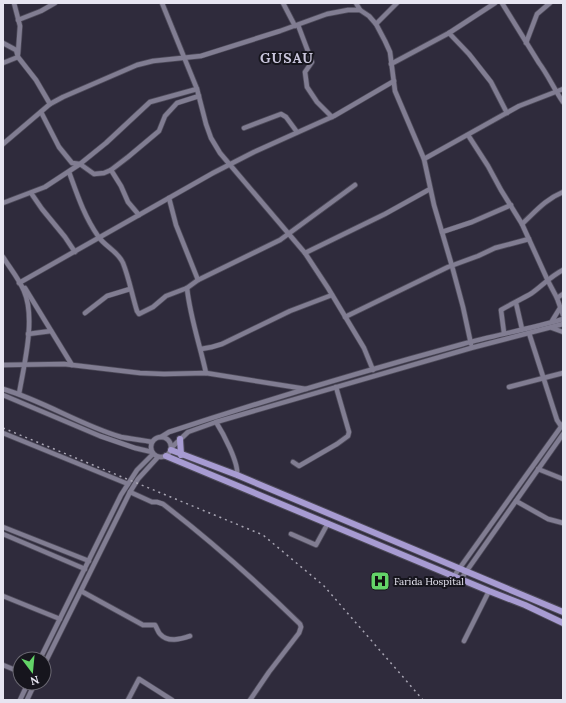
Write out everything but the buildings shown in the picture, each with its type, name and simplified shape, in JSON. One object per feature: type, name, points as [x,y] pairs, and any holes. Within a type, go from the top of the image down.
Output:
[{"type":"main road","points":[[180,439],[181,455]]},
{"type":"main road","points":[[171,449],[181,455],[237,475],[563,612]]},
{"type":"main road","points":[[166,456],[461,580],[525,605],[563,623]]},
{"type":"street","points":[[14,3],[20,33],[18,56]]},
{"type":"street","points":[[18,20],[41,11],[55,3]]},
{"type":"street","points":[[162,3],[197,89],[211,138],[220,153],[305,253],[364,348],[373,370]]},
{"type":"street","points":[[283,3],[297,25],[312,62],[305,72],[307,86],[317,102],[332,117]]},
{"type":"street","points":[[356,3],[360,10],[369,16],[376,24],[390,52],[395,91],[424,159],[430,189],[452,266],[471,348]]},
{"type":"street","points":[[376,24],[397,3]]},
{"type":"street","points":[[391,64],[449,33],[495,3]]},
{"type":"street","points":[[502,3],[563,102]]},
{"type":"street","points":[[526,43],[537,14],[550,3]]},
{"type":"street","points":[[3,144],[50,104],[137,65],[153,61],[201,56],[337,11],[360,10]]},
{"type":"street","points":[[449,33],[469,54],[491,82],[507,113]]},
{"type":"street","points":[[3,43],[14,48],[18,56],[36,80],[50,104]]},
{"type":"street","points":[[3,63],[18,56]]},
{"type":"street","points":[[21,282],[229,164],[332,117],[394,81]]},
{"type":"street","points":[[3,203],[45,187],[69,172],[106,143],[150,102],[197,89]]},
{"type":"street","points":[[424,159],[519,106],[563,89]]},
{"type":"street","points":[[41,112],[64,154],[72,163],[80,164],[94,174],[104,173],[128,158],[159,131],[164,116],[174,105],[199,96]]},
{"type":"street","points":[[244,128],[281,114],[286,117],[297,132]]},
{"type":"street","points":[[468,135],[522,224],[548,281],[562,306],[563,315]]},
{"type":"street","points":[[111,170],[121,186],[128,202],[139,215]]},
{"type":"street","points":[[69,172],[85,215],[99,238],[123,263],[136,311],[139,314],[153,307],[166,296],[187,288],[198,280],[280,240],[355,185]]},
{"type":"street","points":[[305,253],[385,214],[430,189]]},
{"type":"street","points":[[31,192],[42,209],[70,243],[75,252]]},
{"type":"street","points":[[522,224],[545,202],[563,192]]},
{"type":"street","points":[[170,198],[176,226],[198,280]]},
{"type":"street","points":[[442,232],[472,222],[511,205]]},
{"type":"street","points":[[345,317],[436,272],[495,248],[529,240]]},
{"type":"street","points":[[3,257],[21,282],[72,365]]},
{"type":"street","points":[[504,333],[501,310],[516,302],[548,281],[552,276],[563,270]]},
{"type":"street","points":[[18,394],[24,364],[29,324],[28,307],[21,282]]},
{"type":"street","points":[[187,288],[188,302],[206,373]]},
{"type":"street","points":[[85,313],[107,296],[130,289]]},
{"type":"street","points":[[557,298],[563,294]]},
{"type":"street","points":[[201,349],[222,344],[290,312],[332,296]]},
{"type":"street","points":[[516,302],[522,329]]},
{"type":"street","points":[[551,325],[562,306]]},
{"type":"street","points":[[51,651],[130,492],[138,479],[158,457],[166,456],[188,432],[216,422],[336,387],[471,348],[530,333],[563,319]]},
{"type":"street","points":[[44,651],[128,484],[137,470],[152,453],[151,445],[154,439],[169,432],[216,416],[470,342],[522,329],[563,324]]},
{"type":"street","points":[[551,325],[563,332]]},
{"type":"street","points":[[28,334],[51,331]]},
{"type":"street","points":[[454,576],[562,425],[557,420],[530,333]]},
{"type":"street","points":[[3,365],[72,365],[140,373],[206,373],[308,389]]},
{"type":"street","points":[[509,387],[563,373]]},
{"type":"street","points":[[293,462],[299,466],[348,436],[349,432],[336,387]]},
{"type":"street","points":[[3,389],[119,436],[152,442]]},
{"type":"street","points":[[3,396],[100,436],[152,453],[158,457]]},
{"type":"street","points":[[216,422],[235,461],[237,475]]},
{"type":"street","points":[[3,433],[128,484]]},
{"type":"street","points":[[461,580],[563,434]]},
{"type":"street","points":[[161,437],[168,440],[171,449]]},
{"type":"street","points":[[538,469],[563,479]]},
{"type":"street","points":[[130,492],[152,502],[163,504],[194,528],[262,587],[300,624],[301,627],[299,633],[250,700]]},
{"type":"street","points":[[516,501],[548,519],[563,523]]},
{"type":"street","points":[[291,534],[316,545],[328,523]]},
{"type":"street","points":[[3,527],[88,561]]},
{"type":"street","points":[[3,534],[85,569]]},
{"type":"street","points":[[81,591],[143,625],[155,625],[159,634],[170,639],[178,640],[190,636]]},
{"type":"street","points":[[464,641],[489,591]]},
{"type":"street","points":[[3,596],[60,619]]},
{"type":"street","points":[[128,700],[139,679],[172,700]]},
{"type":"railway","points":[[3,428],[263,535],[324,586],[423,700]]},
{"type":"place","name":"Farida Hospital","points":[[380,581]]},
{"type":"district","name":"GUSAU","points":[[287,58]]}]
